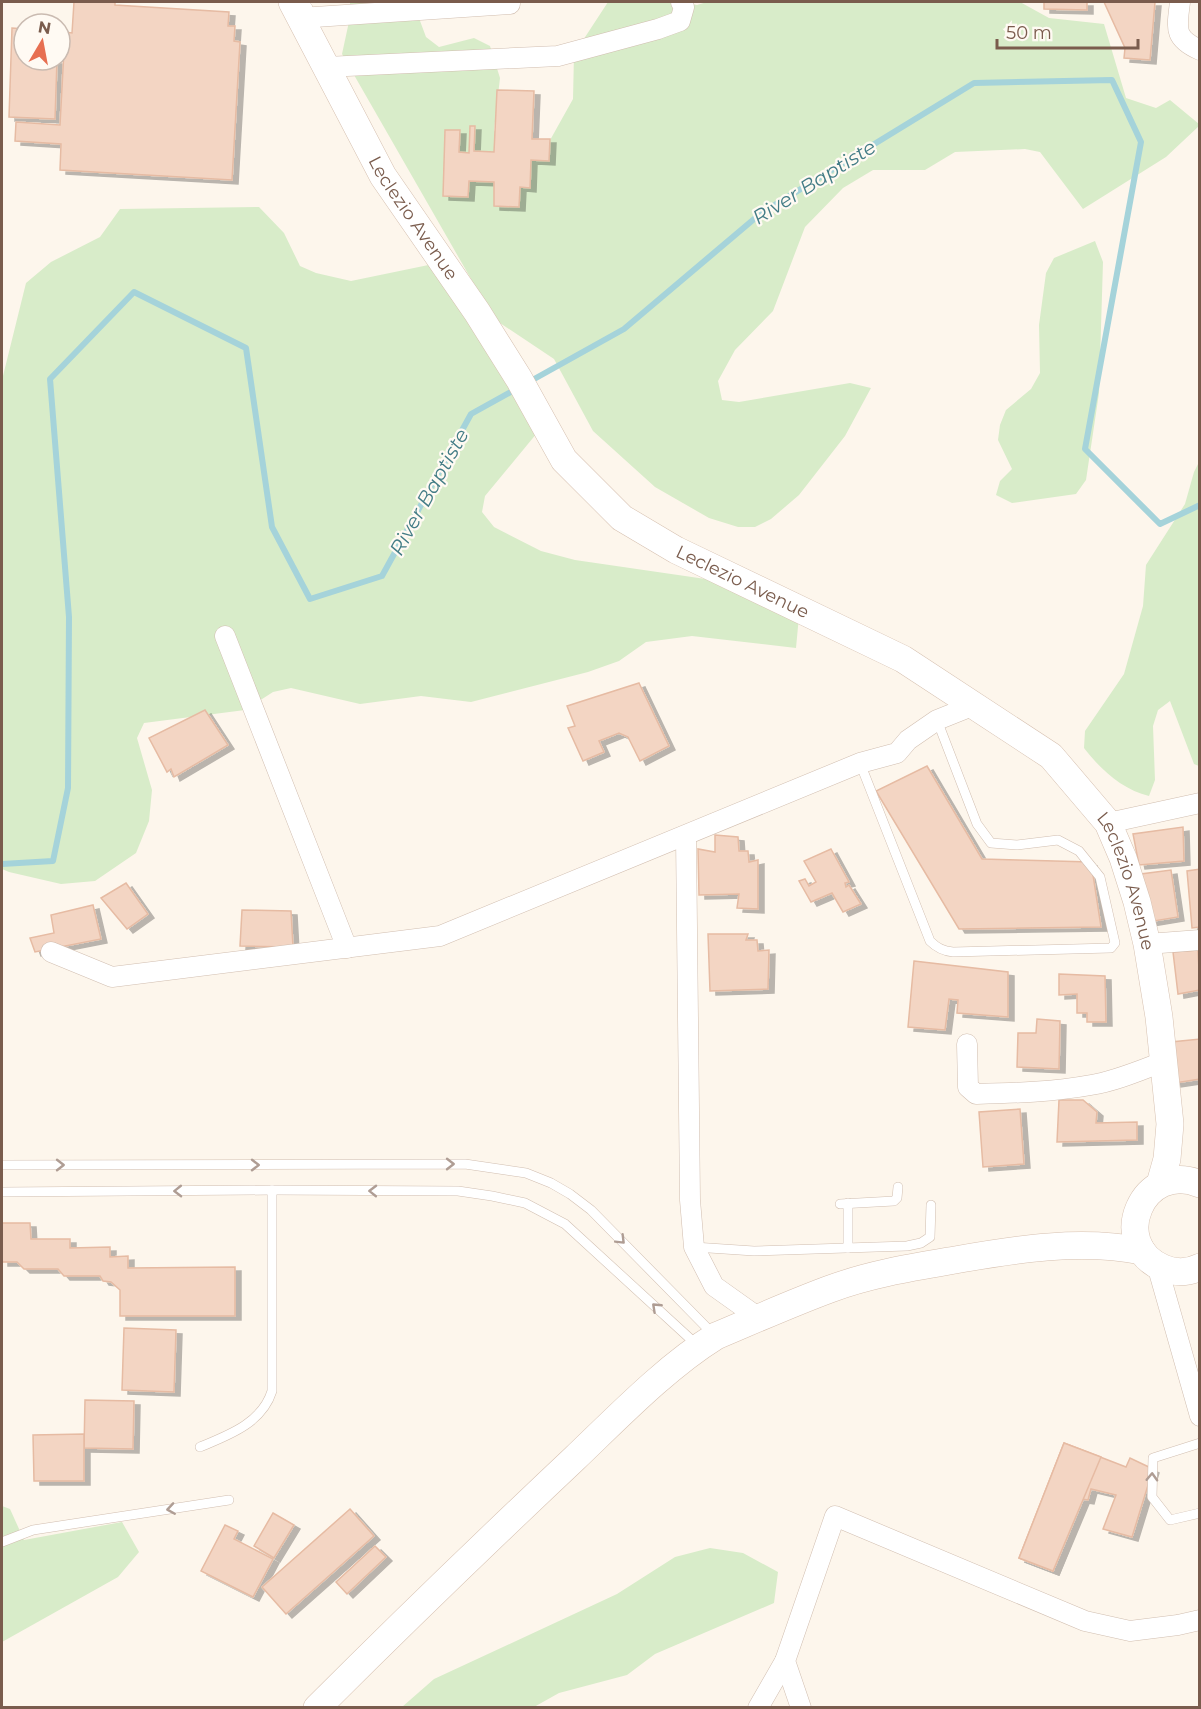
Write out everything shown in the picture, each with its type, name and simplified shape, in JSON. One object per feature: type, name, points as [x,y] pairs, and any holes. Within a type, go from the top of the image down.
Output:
[{"type":"main road","name":"Leclezio Avenue","points":[[299,7],[326,67],[383,176],[477,312],[519,379],[564,460],[622,518],[676,550],[903,659],[1051,756],[1108,823],[1123,858],[1137,902],[1147,944],[1165,1061],[1170,1124],[1167,1159],[1160,1184]]},
{"type":"main road","name":"Leclezio Avenue","points":[[1170,1124],[1196,1182]]},
{"type":"main road","points":[[1170,1264],[1137,1241],[1135,1218],[1143,1198],[1160,1184],[1182,1179],[1196,1182]]},
{"type":"main road","points":[[1089,1244],[1116,1233],[1135,1218]]},
{"type":"main road","points":[[317,1707],[464,1562],[639,1398],[707,1342],[832,1288],[906,1268],[998,1252],[1089,1244],[1118,1246],[1170,1264]]},
{"type":"street","points":[[326,67],[558,56],[680,21],[684,7],[681,2]]},
{"type":"street","points":[[1180,2],[1177,25],[1180,35],[1185,43],[1200,50]]},
{"type":"street","points":[[299,7],[510,4]]},
{"type":"street","points":[[225,636],[347,948]]},
{"type":"street","points":[[51,952],[112,977],[440,936],[902,747],[937,720],[972,706]]},
{"type":"street","points":[[1108,823],[1200,803]]},
{"type":"street","points":[[686,837],[690,1200],[694,1246],[714,1286],[759,1318]]},
{"type":"street","points":[[1147,944],[1200,940]]},
{"type":"street","points":[[968,1044],[968,1087],[976,1094],[1034,1092],[1092,1085],[1165,1061]]},
{"type":"street","points":[[1170,1264],[1173,1325],[1200,1416]]},
{"type":"street","points":[[758,1707],[785,1661],[835,1516],[1085,1621],[1130,1631],[1200,1620]]},
{"type":"street","points":[[785,1661],[801,1707]]},
{"type":"lane","points":[[860,763],[930,941],[935,947],[953,952],[1111,948],[1115,943],[1100,877],[1079,851],[1058,840],[1017,845],[991,843],[977,824],[937,720]]},
{"type":"lane","points":[[2,1165],[465,1164],[526,1173],[551,1183],[591,1210],[707,1342]]},
{"type":"lane","points":[[848,1248],[844,1204],[894,1202],[897,1198],[897,1187]]},
{"type":"lane","points":[[200,1447],[229,1435],[255,1418],[268,1404],[272,1391],[272,1190]]},
{"type":"lane","points":[[2,1192],[458,1191],[525,1203],[572,1230],[707,1342]]},
{"type":"lane","points":[[694,1246],[754,1251],[907,1246],[927,1240],[931,1232],[931,1205]]},
{"type":"lane","points":[[1200,1443],[1153,1458],[1152,1497],[1170,1520],[1200,1513]]},
{"type":"lane","points":[[2,1542],[33,1530],[229,1500]]},
{"type":"green space","points":[[350,2],[413,2],[426,37],[439,47],[474,38],[490,46],[500,78],[494,130],[502,146],[549,142],[573,99],[574,54],[608,2],[680,2],[697,5],[707,2],[1020,2],[1049,18],[1104,24],[1126,98],[1156,108],[1170,100],[1199,126],[1166,157],[1083,209],[1040,152],[1025,149],[955,152],[925,170],[873,170],[843,188],[805,227],[773,311],[735,350],[718,381],[722,400],[739,402],[850,383],[871,388],[845,436],[799,495],[771,519],[755,527],[738,527],[709,518],[655,487],[593,431],[554,359],[494,319],[342,54],[350,17]]},
{"type":"green space","points":[[259,207],[284,233],[300,266],[316,273],[351,281],[443,262],[537,433],[485,496],[482,512],[494,527],[541,551],[575,560],[781,590],[799,616],[796,648],[692,636],[646,642],[619,661],[588,672],[471,702],[421,696],[360,704],[291,688],[273,692],[245,710],[144,723],[137,738],[152,790],[149,821],[136,853],[95,881],[61,884],[9,872],[2,869],[2,380],[26,283],[51,262],[100,237],[120,209]]},
{"type":"green space","points":[[1095,241],[1103,262],[1099,393],[1086,480],[1076,494],[1012,503],[996,495],[1000,481],[1012,469],[998,440],[1000,425],[1006,410],[1031,389],[1040,373],[1039,325],[1046,273],[1054,258]]},
{"type":"green space","points":[[1199,462],[1199,766],[1194,764],[1170,701],[1158,710],[1153,726],[1155,780],[1149,796],[1121,784],[1097,764],[1084,748],[1085,731],[1124,674],[1143,606],[1146,565],[1185,504]]},
{"type":"green space","points":[[2,1506],[10,1509],[24,1540],[122,1522],[139,1552],[118,1577],[2,1642]]},
{"type":"green space","points":[[710,1548],[743,1553],[778,1572],[774,1603],[655,1654],[627,1675],[559,1693],[534,1707],[402,1707],[434,1679],[617,1594],[675,1557]]},
{"type":"building","points":[[74,2],[115,2],[115,5],[229,12],[228,26],[235,26],[234,41],[240,42],[232,180],[60,170],[61,144],[15,141],[16,122],[60,125],[63,72],[72,72]]},
{"type":"building","points":[[1044,2],[1087,2],[1087,10],[1044,9]]},
{"type":"building","points":[[1104,2],[1155,2],[1150,60],[1124,58],[1125,48]]},
{"type":"building","points":[[12,28],[12,72],[57,72],[55,119],[9,117]]},
{"type":"building","points":[[497,90],[534,91],[532,139],[550,139],[549,161],[531,160],[530,188],[520,187],[519,207],[494,206],[494,182],[469,181],[468,197],[443,196],[445,130],[460,130],[459,152],[469,153],[470,126],[475,126],[474,151],[494,152]]},
{"type":"building","points":[[639,683],[669,746],[640,761],[628,737],[619,733],[599,741],[604,752],[583,761],[568,728],[575,726],[567,706]]},
{"type":"building","points":[[205,710],[228,745],[174,777],[171,769],[167,772],[149,738]]},
{"type":"building","points":[[927,766],[982,859],[1091,862],[1101,927],[959,929],[876,791]]},
{"type":"building","points":[[1183,827],[1184,861],[1139,865],[1133,834]]},
{"type":"building","points":[[715,835],[738,837],[739,851],[748,851],[749,862],[758,860],[758,909],[737,908],[739,894],[699,895],[698,849],[715,852]]},
{"type":"building","points":[[831,849],[849,882],[845,883],[846,887],[849,885],[861,904],[843,912],[832,893],[811,902],[799,881],[805,879],[809,886],[816,882],[804,861]]},
{"type":"building","points":[[1200,869],[1200,927],[1192,928],[1187,871]]},
{"type":"building","points":[[1171,870],[1178,917],[1148,922],[1141,874]]},
{"type":"building","points":[[126,883],[148,914],[127,929],[101,898]]},
{"type":"building","points":[[93,905],[101,939],[35,952],[30,938],[54,933],[51,915]]},
{"type":"building","points":[[242,910],[291,911],[293,947],[240,946]]},
{"type":"building","points":[[708,934],[748,934],[746,940],[757,940],[758,951],[769,950],[768,989],[710,991]]},
{"type":"building","points":[[1198,950],[1200,990],[1178,994],[1173,952]]},
{"type":"building","points":[[914,961],[1008,972],[1008,1017],[957,1013],[958,1000],[949,999],[945,1030],[908,1027]]},
{"type":"building","points":[[1059,974],[1105,976],[1106,1022],[1087,1022],[1087,1013],[1077,1013],[1077,994],[1059,995]]},
{"type":"building","points":[[1037,1019],[1060,1021],[1059,1069],[1017,1067],[1018,1033],[1036,1033]]},
{"type":"building","points":[[1200,1039],[1200,1079],[1175,1083],[1171,1042]]},
{"type":"building","points":[[1059,1100],[1083,1100],[1097,1112],[1096,1123],[1137,1122],[1137,1140],[1057,1142]]},
{"type":"building","points":[[1020,1109],[1024,1164],[983,1167],[979,1112]]},
{"type":"building","points":[[2,1223],[30,1223],[31,1239],[70,1239],[70,1248],[110,1247],[110,1257],[128,1256],[128,1268],[235,1267],[235,1316],[120,1316],[120,1290],[111,1282],[103,1281],[100,1276],[64,1276],[58,1269],[24,1269],[17,1262],[2,1262]]},
{"type":"building","points":[[124,1328],[176,1330],[174,1392],[122,1390]]},
{"type":"building","points":[[85,1400],[134,1401],[133,1449],[84,1448]]},
{"type":"building","points":[[84,1434],[84,1481],[34,1481],[33,1435]]},
{"type":"building","points":[[1064,1443],[1126,1467],[1130,1458],[1153,1469],[1132,1537],[1103,1529],[1116,1495],[1091,1489],[1088,1500],[1082,1499],[1053,1571],[1019,1558]]},
{"type":"building","points":[[1064,1443],[1101,1457],[1053,1571],[1019,1558]]},
{"type":"building","points":[[350,1509],[374,1536],[286,1614],[262,1587]]},
{"type":"building","points":[[273,1513],[294,1525],[274,1558],[254,1546]]},
{"type":"building","points":[[225,1525],[238,1531],[234,1539],[273,1559],[253,1597],[201,1571]]},
{"type":"building","points":[[375,1546],[386,1557],[347,1594],[336,1582]]},
{"type":"waterway","name":"River Baptiste","points":[[527,383],[624,329],[760,214],[974,83],[1112,80],[1141,142],[1085,449],[1160,524],[1200,505]]},
{"type":"waterway","name":"River Baptiste","points":[[2,864],[53,861],[68,788],[69,617],[50,379],[134,292],[246,348],[272,527],[310,599],[382,576],[471,414],[516,389]]}]
